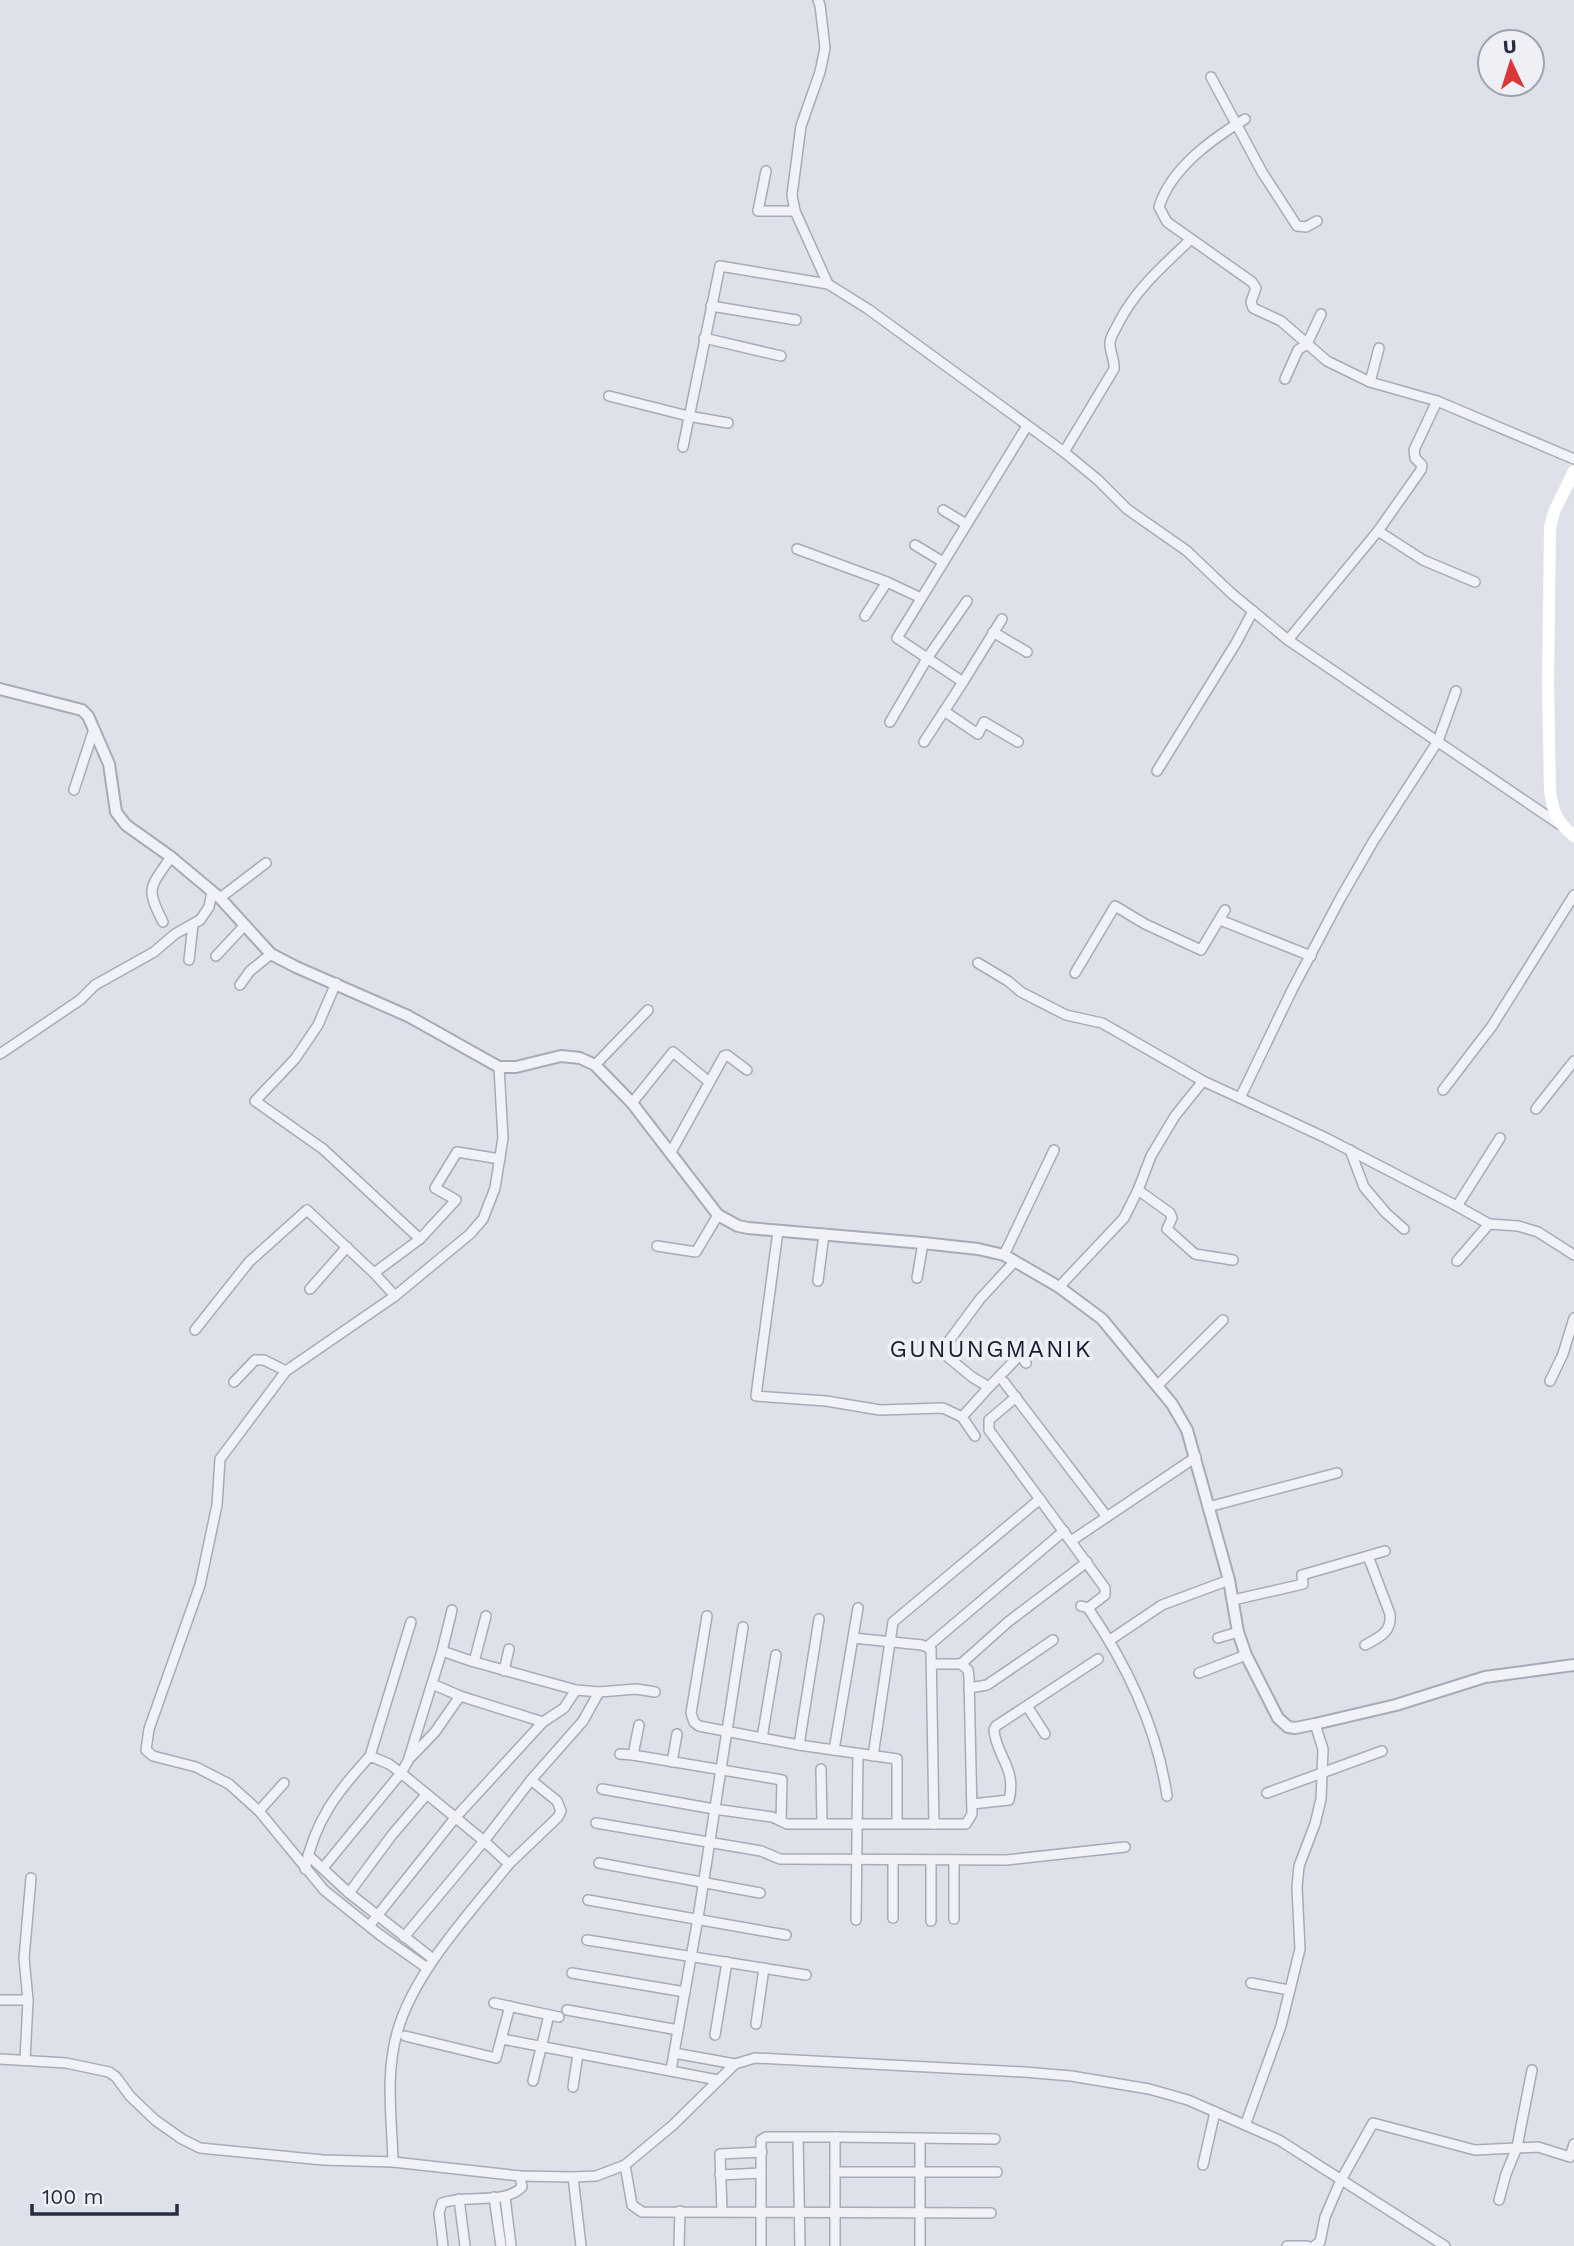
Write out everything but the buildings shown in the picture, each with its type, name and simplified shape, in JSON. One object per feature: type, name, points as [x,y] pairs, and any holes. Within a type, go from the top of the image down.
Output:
[{"type":"main road","points":[[1574,471],[1554,512],[1548,551],[1549,791],[1552,808],[1561,825],[1574,836]]},
{"type":"street","points":[[818,0],[825,48],[820,72],[801,126],[793,178],[795,211],[828,284]]},
{"type":"street","points":[[1211,77],[1241,121],[1262,172],[1297,226],[1306,227],[1317,221]]},
{"type":"street","points":[[1241,121],[1192,158],[1162,196],[1159,207],[1163,217],[1190,240],[1252,282],[1256,288],[1251,302],[1254,308],[1281,321],[1327,360],[1370,382],[1437,401],[1574,459]]},
{"type":"street","points":[[766,171],[758,211],[795,211]]},
{"type":"street","points":[[1063,452],[1114,369],[1115,360],[1110,338],[1130,302],[1140,288],[1190,240]]},
{"type":"street","points":[[683,447],[720,265],[828,284],[868,309],[1063,452],[1098,480],[1127,509],[1187,551],[1288,640],[1561,825]]},
{"type":"street","points":[[711,306],[796,320]]},
{"type":"street","points":[[1285,379],[1298,350],[1307,344],[1321,314]]},
{"type":"street","points":[[704,338],[781,356]]},
{"type":"street","points":[[1370,382],[1379,348]]},
{"type":"street","points":[[608,396],[728,423]]},
{"type":"street","points":[[1288,640],[1378,531],[1421,470],[1422,465],[1415,458],[1414,450],[1437,401]]},
{"type":"street","points":[[963,682],[897,638],[1027,426]]},
{"type":"street","points":[[943,510],[966,524]]},
{"type":"street","points":[[1378,531],[1423,560],[1475,582]]},
{"type":"street","points":[[915,545],[943,562]]},
{"type":"street","points":[[797,549],[887,582],[922,598]]},
{"type":"street","points":[[865,616],[887,582]]},
{"type":"street","points":[[890,722],[928,657],[967,601]]},
{"type":"street","points":[[1157,771],[1253,611]]},
{"type":"street","points":[[924,743],[1002,619]]},
{"type":"street","points":[[993,632],[1027,652]]},
{"type":"street","points":[[0,689],[82,710],[94,729],[109,764],[116,812],[126,825],[171,857],[216,895],[271,954],[408,1016],[499,1067],[516,1067],[561,1056],[580,1058],[595,1065],[632,1103],[718,1214],[738,1226],[923,1243],[1004,1255],[1059,1287],[1102,1319],[1158,1385],[1187,1430],[1228,1580],[1238,1632],[1246,1655],[1283,1724],[1292,1728],[1315,1724],[1396,1705],[1485,1677],[1574,1665]]},
{"type":"street","points":[[1240,1098],[1340,899],[1374,839],[1438,741],[1455,691]]},
{"type":"street","points":[[944,711],[978,734],[984,722],[1018,741]]},
{"type":"street","points":[[74,790],[94,729]]},
{"type":"street","points":[[163,922],[152,901],[151,888],[171,857]]},
{"type":"street","points":[[0,1054],[80,1000],[95,985],[154,952],[175,934],[200,920],[216,895],[266,863]]},
{"type":"street","points":[[1443,1090],[1492,1026],[1574,895]]},
{"type":"street","points":[[1075,973],[1115,906],[1145,924],[1201,950],[1222,915],[1311,956]]},
{"type":"street","points":[[189,960],[193,924]]},
{"type":"street","points":[[216,956],[245,925]]},
{"type":"street","points":[[240,985],[250,971],[271,954]]},
{"type":"street","points":[[978,963],[1021,992],[1066,1015],[1102,1023],[1203,1081],[1350,1150],[1489,1224],[1518,1226],[1538,1233],[1574,1255]]},
{"type":"street","points":[[336,983],[318,1025],[295,1059],[255,1101],[324,1149],[420,1239]]},
{"type":"street","points":[[595,1065],[648,1010]]},
{"type":"street","points":[[632,1103],[673,1052],[708,1082]]},
{"type":"street","points":[[671,1152],[708,1082],[726,1055],[747,1070]]},
{"type":"street","points":[[1536,1109],[1574,1061]]},
{"type":"street","points":[[427,1968],[324,1890],[259,1811],[229,1784],[196,1767],[153,1756],[146,1750],[149,1729],[200,1585],[216,1505],[220,1459],[286,1371],[395,1296],[470,1234],[483,1219],[495,1188],[503,1138],[499,1067]]},
{"type":"street","points":[[1059,1287],[1124,1218],[1152,1156],[1175,1116],[1203,1081]]},
{"type":"street","points":[[1457,1206],[1500,1138]]},
{"type":"street","points":[[1004,1255],[1054,1150]]},
{"type":"street","points":[[1350,1150],[1364,1187],[1386,1213],[1404,1228]]},
{"type":"street","points":[[374,1273],[420,1239],[456,1200],[435,1188],[457,1152],[500,1159]]},
{"type":"street","points":[[1138,1191],[1170,1213],[1172,1218],[1167,1229],[1194,1254],[1233,1260]]},
{"type":"street","points":[[195,1330],[249,1262],[307,1210],[395,1296]]},
{"type":"street","points":[[657,1246],[696,1252],[718,1214]]},
{"type":"street","points":[[1457,1261],[1489,1224]]},
{"type":"street","points":[[778,1231],[756,1396],[826,1401],[880,1410],[943,1408],[962,1417],[975,1436]]},
{"type":"street","points":[[818,1281],[824,1234]]},
{"type":"street","points":[[916,1278],[923,1243]]},
{"type":"street","points":[[310,1289],[347,1247]]},
{"type":"street","points":[[989,1387],[972,1377],[943,1353],[943,1349],[980,1299],[1015,1261]]},
{"type":"street","points":[[1550,1381],[1563,1354],[1574,1318]]},
{"type":"street","points":[[1158,1385],[1223,1320]]},
{"type":"street","points":[[962,1417],[1018,1357],[1022,1357],[1026,1363]]},
{"type":"street","points":[[234,1382],[252,1361],[256,1360],[264,1360],[286,1371]]},
{"type":"street","points":[[1004,1382],[1107,1517]]},
{"type":"street","points":[[1016,1397],[989,1420],[989,1430],[1107,1592],[1085,1607],[1110,1640],[1142,1702],[1164,1769],[1167,1796]]},
{"type":"street","points":[[1071,1541],[1196,1457]]},
{"type":"street","points":[[1208,1507],[1337,1473]]},
{"type":"street","points":[[873,1756],[893,1622],[1040,1499]]},
{"type":"street","points":[[926,1647],[1064,1531]]},
{"type":"street","points":[[1233,1600],[1303,1584],[1303,1575],[1385,1551]]},
{"type":"street","points":[[1365,1645],[1386,1633],[1391,1623],[1368,1556]]},
{"type":"street","points":[[961,1664],[1008,1622],[1087,1562]]},
{"type":"street","points":[[1110,1640],[1162,1605],[1228,1580]]},
{"type":"street","points":[[834,1750],[858,1608]]},
{"type":"street","points":[[408,1761],[452,1610]]},
{"type":"street","points":[[474,1662],[486,1616]]},
{"type":"street","points":[[707,1616],[691,1713],[694,1722],[699,1726],[727,1732],[897,1759],[897,1823]]},
{"type":"street","points":[[799,1745],[819,1619]]},
{"type":"street","points":[[305,1869],[319,1821],[369,1756],[411,1622]]},
{"type":"street","points":[[671,2070],[698,1918],[743,1627]]},
{"type":"street","points":[[1218,1638],[1238,1632]]},
{"type":"street","points":[[853,1638],[931,1649],[934,1824]]},
{"type":"street","points":[[970,1688],[987,1685],[1053,1640]]},
{"type":"street","points":[[504,1671],[509,1649]]},
{"type":"street","points":[[442,1651],[576,1690],[599,1692],[636,1689],[655,1692]]},
{"type":"street","points":[[762,1738],[776,1655]]},
{"type":"street","points":[[1199,1673],[1246,1655]]},
{"type":"street","points":[[972,1804],[1009,1800],[1011,1779],[993,1730],[1098,1659]]},
{"type":"street","points":[[602,1789],[715,1810],[772,1817],[786,1824],[966,1824],[971,1819],[972,1804],[968,1670],[961,1664],[933,1664]]},
{"type":"street","points":[[432,1684],[460,1696],[543,1722]]},
{"type":"street","points":[[369,1926],[455,1818],[543,1722],[564,1708],[576,1690]]},
{"type":"street","points":[[404,1937],[531,1780],[583,1721],[599,1692]]},
{"type":"street","points":[[323,1868],[408,1761],[435,1732],[460,1696]]},
{"type":"street","points":[[1027,1706],[1045,1734]]},
{"type":"street","points":[[1246,2123],[1280,2026],[1300,1948],[1297,1887],[1299,1866],[1321,1799],[1323,1749],[1315,1724]]},
{"type":"street","points":[[633,1755],[639,1726]]},
{"type":"street","points":[[672,1762],[677,1734]]},
{"type":"street","points":[[1266,1793],[1382,1751]]},
{"type":"street","points":[[620,1754],[782,1780]]},
{"type":"street","points":[[856,1920],[858,1754]]},
{"type":"street","points":[[369,1756],[389,1764],[401,1773],[509,1864]]},
{"type":"street","points":[[780,1821],[783,1768]]},
{"type":"street","points":[[821,1769],[822,1824]]},
{"type":"street","points":[[393,2162],[390,2083],[397,2032],[407,2006],[433,1959],[509,1864],[558,1817],[561,1811],[558,1801],[531,1780]]},
{"type":"street","points":[[259,1811],[284,1783]]},
{"type":"street","points":[[349,1893],[426,1795]]},
{"type":"street","points":[[596,1823],[761,1851],[780,1859],[1006,1860],[1125,1847]]},
{"type":"street","points":[[308,1855],[349,1893],[433,1959]]},
{"type":"street","points":[[892,1917],[893,1860]]},
{"type":"street","points":[[931,1860],[931,1921]]},
{"type":"street","points":[[954,1860],[954,1919]]},
{"type":"street","points":[[599,1863],[760,1893]]},
{"type":"street","points":[[25,2060],[28,2000],[24,1958],[31,1878]]},
{"type":"street","points":[[588,1900],[786,1934]]},
{"type":"street","points":[[587,1940],[806,1975]]},
{"type":"street","points":[[715,2035],[727,1962]]},
{"type":"street","points":[[757,2024],[765,1968]]},
{"type":"street","points":[[572,1973],[685,1992]]},
{"type":"street","points":[[1251,1983],[1289,1990]]},
{"type":"street","points":[[0,2000],[28,2000]]},
{"type":"street","points":[[494,2003],[554,2016],[541,2048],[533,2081]]},
{"type":"street","points":[[405,2036],[494,2059],[498,2057],[510,2006]]},
{"type":"street","points":[[567,2010],[678,2030]]},
{"type":"street","points":[[502,2039],[718,2080]]},
{"type":"street","points":[[674,2053],[735,2064]]},
{"type":"street","points":[[573,2087],[578,2054]]},
{"type":"street","points":[[0,2059],[66,2063],[109,2072],[155,2120],[200,2148],[330,2160],[393,2162],[520,2176],[573,2177],[596,2176],[625,2165],[673,2125],[735,2064],[755,2058],[1072,2076],[1149,2089],[1188,2100],[1246,2123],[1279,2140],[1445,2246]]},
{"type":"street","points":[[1499,2200],[1517,2147],[1532,2070]]},
{"type":"street","points":[[1203,2165],[1215,2112]]},
{"type":"street","points":[[1314,2246],[1320,2242],[1325,2217],[1341,2180],[1373,2123],[1475,2150],[1538,2147],[1572,2157],[1574,2144]]},
{"type":"street","points":[[835,2137],[835,2246]]},
{"type":"street","points":[[761,2246],[760,2143],[763,2138],[995,2139]]},
{"type":"street","points":[[799,2138],[800,2246]]},
{"type":"street","points":[[920,2138],[920,2246]]},
{"type":"street","points":[[722,2211],[720,2154],[762,2152]]},
{"type":"street","points":[[625,2165],[632,2205],[646,2212],[991,2213]]},
{"type":"street","points":[[835,2172],[997,2172]]},
{"type":"street","points":[[720,2175],[761,2173]]},
{"type":"street","points":[[443,2246],[439,2213],[442,2203],[459,2199],[505,2197],[520,2191],[520,2176]]},
{"type":"street","points":[[573,2177],[581,2246]]},
{"type":"street","points":[[495,2197],[501,2246]]},
{"type":"street","points":[[505,2197],[511,2246]]},
{"type":"street","points":[[459,2199],[465,2246]]},
{"type":"street","points":[[678,2246],[680,2211]]},
{"type":"street","points":[[1287,2246],[1307,2246]]},
{"type":"district","name":"GUNUNGMANIK","points":[[991,1349]]}]
